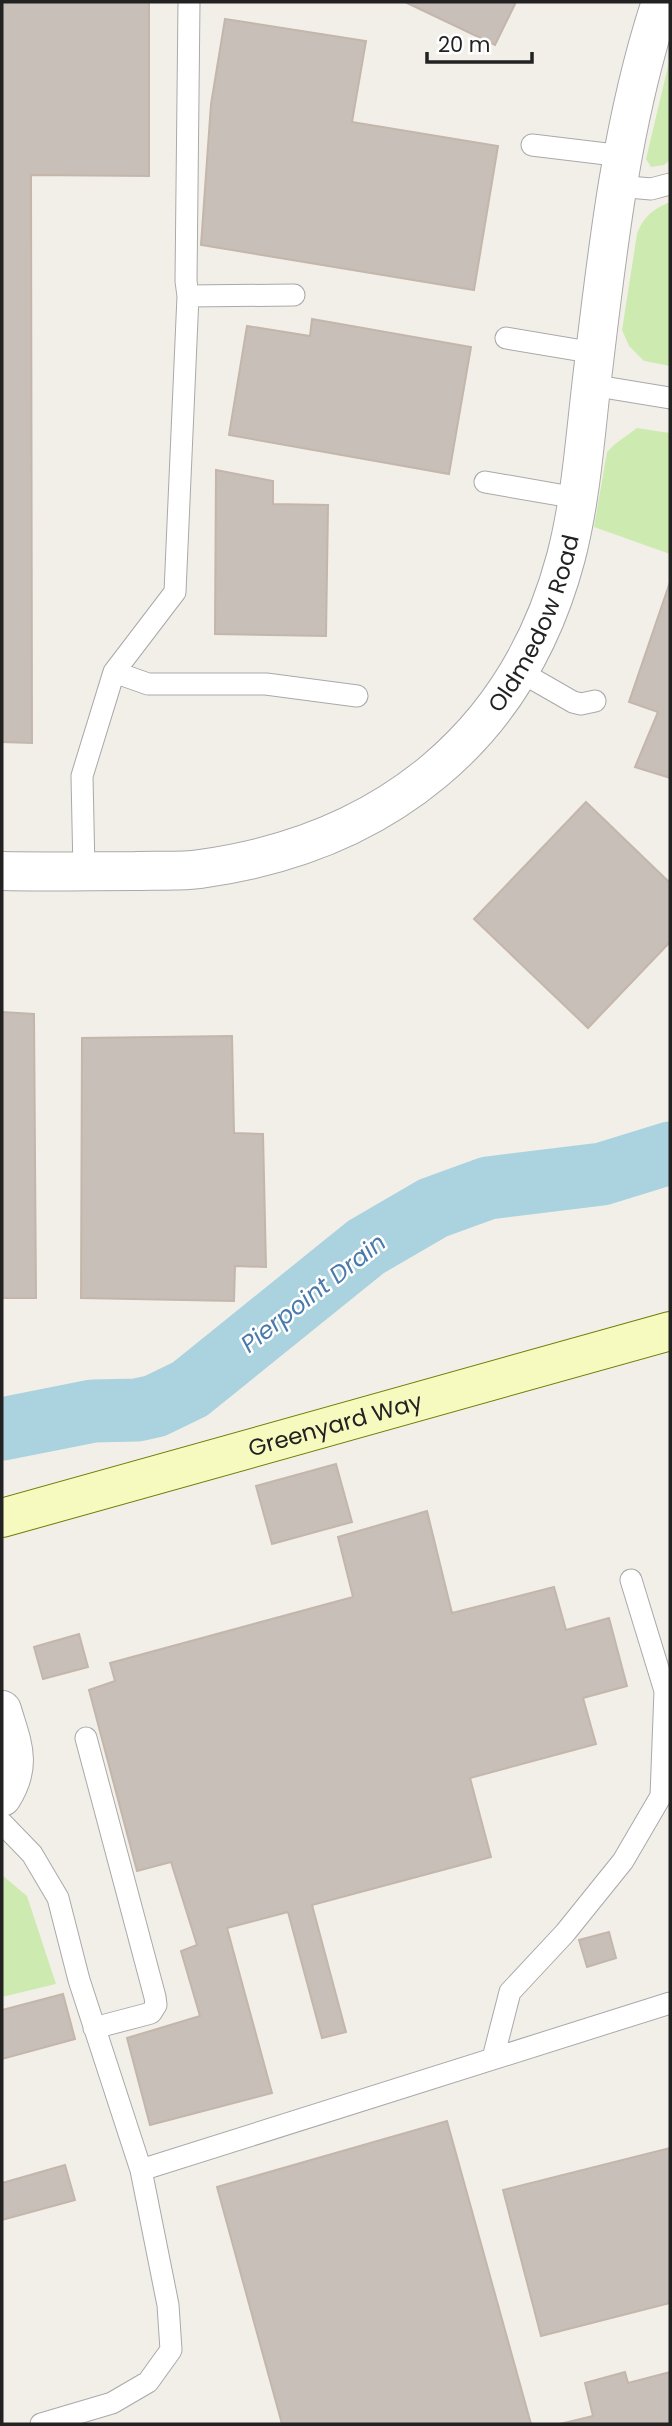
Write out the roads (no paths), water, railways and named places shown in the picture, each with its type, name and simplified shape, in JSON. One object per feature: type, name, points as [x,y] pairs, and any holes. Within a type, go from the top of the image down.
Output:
[{"type":"street","name":"Oldmedow Road","points":[[2,871],[197,870],[256,859],[303,845],[365,819],[408,792],[472,736],[498,704],[519,671],[547,611],[562,568],[577,498],[621,171],[640,73],[661,2]]},
{"type":"street","name":"Greenyard Way","points":[[2,1518],[670,1331]]},
{"type":"street","points":[[2,1710],[15,1756],[11,1782],[2,1797]]},
{"type":"lane","points":[[84,871],[82,776],[114,672],[176,592],[188,296],[186,281],[190,2]]},
{"type":"lane","points":[[532,145],[621,171],[651,189],[670,184]]},
{"type":"lane","points":[[188,296],[294,295]]},
{"type":"lane","points":[[506,338],[670,398]]},
{"type":"lane","points":[[485,482],[577,498]]},
{"type":"lane","points":[[519,671],[573,702],[581,704],[596,701]]},
{"type":"lane","points":[[114,672],[148,684],[267,684],[357,696]]},
{"type":"lane","points":[[493,2059],[510,1992],[565,1933],[623,1861],[660,1796],[666,1691],[631,1580]]},
{"type":"lane","points":[[86,1738],[156,2005],[151,2013],[94,2028]]},
{"type":"lane","points":[[2,1824],[32,1854],[58,1898],[79,1980],[141,2170],[168,2305],[171,2350],[148,2382],[112,2403],[41,2424]]},
{"type":"lane","points":[[141,2170],[670,2003]]},
{"type":"waterway","name":"Pierpoint Drain","points":[[2,1429],[93,1411],[137,1410],[155,1406],[190,1389],[366,1247],[433,1208],[488,1188],[602,1174],[670,1153]]}]
